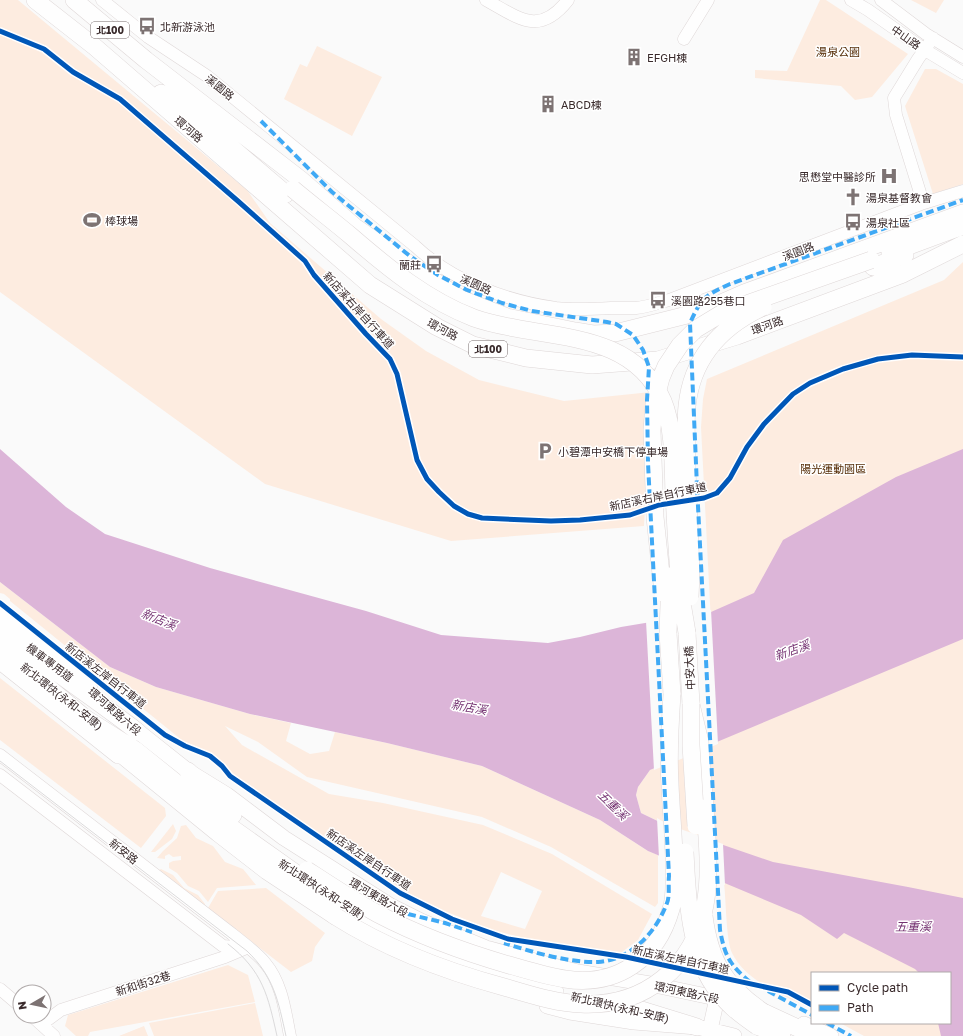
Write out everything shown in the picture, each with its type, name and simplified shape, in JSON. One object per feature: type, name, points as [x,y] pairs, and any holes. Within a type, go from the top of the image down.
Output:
[{"type":"highway","name":"環河路","points":[[35,0],[95,47],[370,285],[437,327],[473,344],[526,358],[592,365],[658,360],[737,336],[903,274],[963,244]]},
{"type":"highway","name":"北100","points":[[74,0],[146,60],[300,179],[355,227],[461,299],[507,317],[593,334],[615,333],[702,311],[963,213]]},
{"type":"highway","points":[[95,47],[197,118],[388,268],[432,298],[474,318],[520,330],[585,341],[605,347],[639,367],[652,383],[663,401],[669,422],[681,594],[687,633]]},
{"type":"highway","points":[[146,60],[290,192],[378,270],[426,304],[484,330],[504,335],[566,345],[609,357],[624,366],[637,377],[649,394],[657,412],[662,435],[671,555],[668,633]]},
{"type":"highway","points":[[687,633],[691,574],[687,406],[697,368],[706,352],[734,323],[748,314],[963,226]]},
{"type":"highway","points":[[668,633],[655,517],[652,430],[654,405],[661,378],[666,366],[680,345],[696,329],[724,312],[963,234]]},
{"type":"highway","points":[[903,274],[963,254]]},
{"type":"highway","name":"新北環快(永和-安康)","points":[[0,630],[31,654],[97,700],[138,732]]},
{"type":"highway","name":"中安大橋","points":[[668,633],[672,694]]},
{"type":"highway","name":"中安大橋","points":[[687,633],[691,704]]},
{"type":"highway","name":"新北環快(永和-安康)","points":[[0,647],[85,718],[137,752],[262,850],[311,884],[389,932],[447,958],[503,978],[546,990],[642,1010],[704,1028]]},
{"type":"highway","points":[[188,771],[212,796],[246,826],[307,870],[397,924],[440,943],[476,956],[537,973],[565,979],[585,980],[603,978],[621,972],[637,963],[652,949],[662,935],[672,906],[674,866],[669,742],[672,694]]},
{"type":"highway","points":[[672,694],[681,790],[687,891],[695,944],[714,986],[739,1014],[782,1036]]},
{"type":"highway","points":[[85,718],[120,754],[218,833],[267,871],[335,916],[420,959],[472,979],[552,1000],[579,1004],[598,1004],[616,1002],[647,990],[669,974],[682,958],[693,940],[702,919],[705,904],[708,866],[705,801],[700,742],[691,704]]},
{"type":"highway","points":[[691,704],[694,798],[701,897],[707,937],[713,956],[730,984],[747,1001],[763,1025],[798,1036]]},
{"type":"highway","points":[[763,1025],[815,1036]]},
{"type":"main road","name":"環河東路六段","points":[[0,613],[63,664],[138,732],[188,771],[227,795],[284,838],[391,906],[421,921],[486,948],[578,972],[650,984],[745,1004],[799,1022],[831,1036]]},
{"type":"main road","points":[[0,662],[270,880],[371,942],[423,966],[503,995],[570,1012],[634,1022],[704,1028],[734,1036]]},
{"type":"main road","points":[[704,1028],[717,998]]},
{"type":"street","name":"溪園路","points":[[102,0],[148,37],[207,76],[415,246],[427,258],[486,290],[523,301],[557,308],[636,308],[668,300],[924,204],[963,191]]},
{"type":"street","points":[[486,0],[522,20],[535,22],[547,19],[557,12],[568,0]]},
{"type":"street","points":[[684,39],[708,0]]},
{"type":"street","name":"中山路","points":[[851,0],[868,10],[925,50],[963,73]]},
{"type":"street","name":"中山路","points":[[881,0],[933,38],[963,57]]},
{"type":"street","points":[[924,204],[896,115],[894,98],[933,38]]},
{"type":"street","name":"機車專用道","points":[[0,623],[43,658],[100,700],[138,732]]},
{"type":"street","name":"新安路","points":[[0,755],[232,934],[264,962],[280,989],[290,1036]]},
{"type":"street","name":"新安路","points":[[0,775],[223,946],[247,948]]},
{"type":"street","name":"新和街32巷","points":[[52,1017],[61,1010],[247,948]]},
{"type":"street","points":[[0,989],[12,999]]},
{"type":"street","points":[[42,1024],[54,1036]]},
{"type":"green space","points":[[0,0],[18,0],[247,190],[270,223],[381,319],[426,351],[479,380],[564,401],[651,392],[644,526],[451,541],[265,484],[0,292]]},
{"type":"green space","name":"湯泉公園","points":[[820,0],[826,0],[908,54],[872,97],[855,100],[841,86],[755,78],[755,70],[787,71]]},
{"type":"green space","points":[[911,0],[944,0],[936,13]]},
{"type":"green space","points":[[317,46],[382,77],[352,136],[284,99],[300,64],[307,67]]},
{"type":"green space","points":[[925,69],[936,69],[963,84],[963,184],[933,194],[905,106]]},
{"type":"green space","name":"陽光運動園區","points":[[963,262],[963,1036],[864,1036],[842,1024],[951,1024],[951,972],[811,972],[811,1009],[767,987],[747,972],[732,953],[727,929],[724,883],[668,826],[641,813],[636,795],[638,787],[650,770],[717,741],[701,427],[703,399],[707,379],[944,280]]},
{"type":"green space","points":[[0,582],[110,667],[156,687],[250,714],[291,723],[286,741],[310,754],[329,751],[335,732],[387,743],[482,766],[600,820],[648,851],[658,855],[658,903],[655,907],[551,847],[482,817],[307,777],[258,742],[225,726],[242,745],[329,794],[383,803],[483,825],[552,854],[652,914],[638,940],[618,955],[549,944],[492,930],[447,912],[392,885],[230,774],[219,760],[207,751],[183,741],[10,601],[10,599],[4,594],[0,593]],"holes":[[[501,872],[542,891],[525,929],[481,916]]]},
{"type":"green space","points":[[0,678],[165,808],[166,816],[141,848],[0,740]]},
{"type":"green space","points":[[173,824],[176,831],[172,839],[155,852],[151,852]]},
{"type":"green space","points":[[186,825],[196,838],[213,846],[225,862],[243,869],[256,885],[217,888],[208,902],[199,891],[188,886],[177,873],[169,868],[169,863],[181,860],[181,856],[173,857],[169,854],[165,856],[165,859],[157,858],[177,838],[181,826]]},
{"type":"green space","points":[[161,869],[173,875],[184,888],[198,895],[205,906],[159,870]]},
{"type":"green space","points":[[266,888],[325,933],[315,947],[312,961],[291,972],[208,908],[218,891]]},
{"type":"green space","points":[[228,965],[248,975],[255,1002],[90,1032],[88,1036],[76,1036],[65,1026],[68,1015]]},
{"type":"green space","points":[[255,1003],[263,1036],[154,1036],[149,1023]]},
{"type":"green space","points":[[144,1026],[148,1036],[119,1036]]},
{"type":"water","points":[[0,449],[66,507],[105,534],[210,568],[366,611],[441,635],[548,643],[621,627],[711,612],[754,593],[783,540],[896,477],[963,449],[963,639],[650,770],[638,787],[636,795],[641,813],[668,826],[773,862],[963,898],[963,1036],[941,1036],[938,1024],[951,1024],[951,972],[918,972],[915,969],[844,933],[837,939],[801,915],[648,851],[600,820],[482,766],[387,743],[250,714],[156,687],[110,667],[0,582]]},
{"type":"pier","points":[[711,610],[718,744],[654,770],[646,621]]},
{"type":"pier","points":[[657,818],[669,825],[723,844],[725,885],[659,858]]},
{"type":"tram line","points":[[0,761],[247,951],[263,970],[274,990],[286,1036]]},
{"type":"tram line","points":[[228,944],[240,954],[257,974],[267,996],[277,1036]]},
{"type":"marked path","points":[[261,121],[332,192],[411,257],[438,275],[467,290],[502,303],[532,311],[616,324],[633,335],[643,350],[649,367],[647,400],[648,463],[669,876],[668,900],[656,925],[649,934],[631,950],[610,960],[598,962],[575,961],[538,953],[504,943]]},
{"type":"marked path","points":[[750,982],[729,960],[720,930],[690,323],[701,302],[705,298],[730,284],[963,200]]},
{"type":"marked path","points":[[408,914],[445,923],[472,932]]},
{"type":"marked path","points":[[768,991],[811,1014]]},
{"type":"marked path","points":[[829,1024],[851,1036]]},
{"type":"cycle path","name":"新店溪右岸自行車道","points":[[0,31],[44,49],[73,72],[120,99],[305,261],[314,275],[390,359],[397,374],[417,460],[427,479],[439,492],[454,506],[468,514],[482,518],[551,521],[580,520],[630,515],[659,505],[704,498],[717,493],[730,478],[747,447],[764,424],[793,394],[810,383],[843,369],[878,359],[912,355],[963,357]]},
{"type":"cycle path","name":"新店溪左岸自行車道","points":[[0,603],[165,735],[185,746],[210,756],[222,766],[230,776],[400,893],[452,919],[508,939],[626,957],[788,992],[811,1004]]},
{"type":"place","name":"北新游泳池","points":[[147,26]]},
{"type":"place","name":"EFGH棟","points":[[634,57]]},
{"type":"place","name":"ABCD棟","points":[[548,104]]},
{"type":"place","name":"思懋堂中醫診所","points":[[889,176]]},
{"type":"place","name":"湯泉基督教會","points":[[853,197]]},
{"type":"place","name":"棒球場","points":[[92,220]]},
{"type":"place","name":"湯泉社區","points":[[853,222]]},
{"type":"place","name":"蘭莊","points":[[434,264]]},
{"type":"place","name":"溪園路255巷口","points":[[658,300]]},
{"type":"place","name":"小碧潭中安橋下停車場","points":[[545,451]]},
{"type":"water label","name":"新店溪","points":[[159,619]]},
{"type":"water label","name":"新店溪","points":[[792,650]]},
{"type":"water label","name":"新店溪","points":[[469,707]]},
{"type":"water label","name":"五重溪","points":[[613,805]]},
{"type":"water label","name":"五重溪","points":[[913,926]]}]
